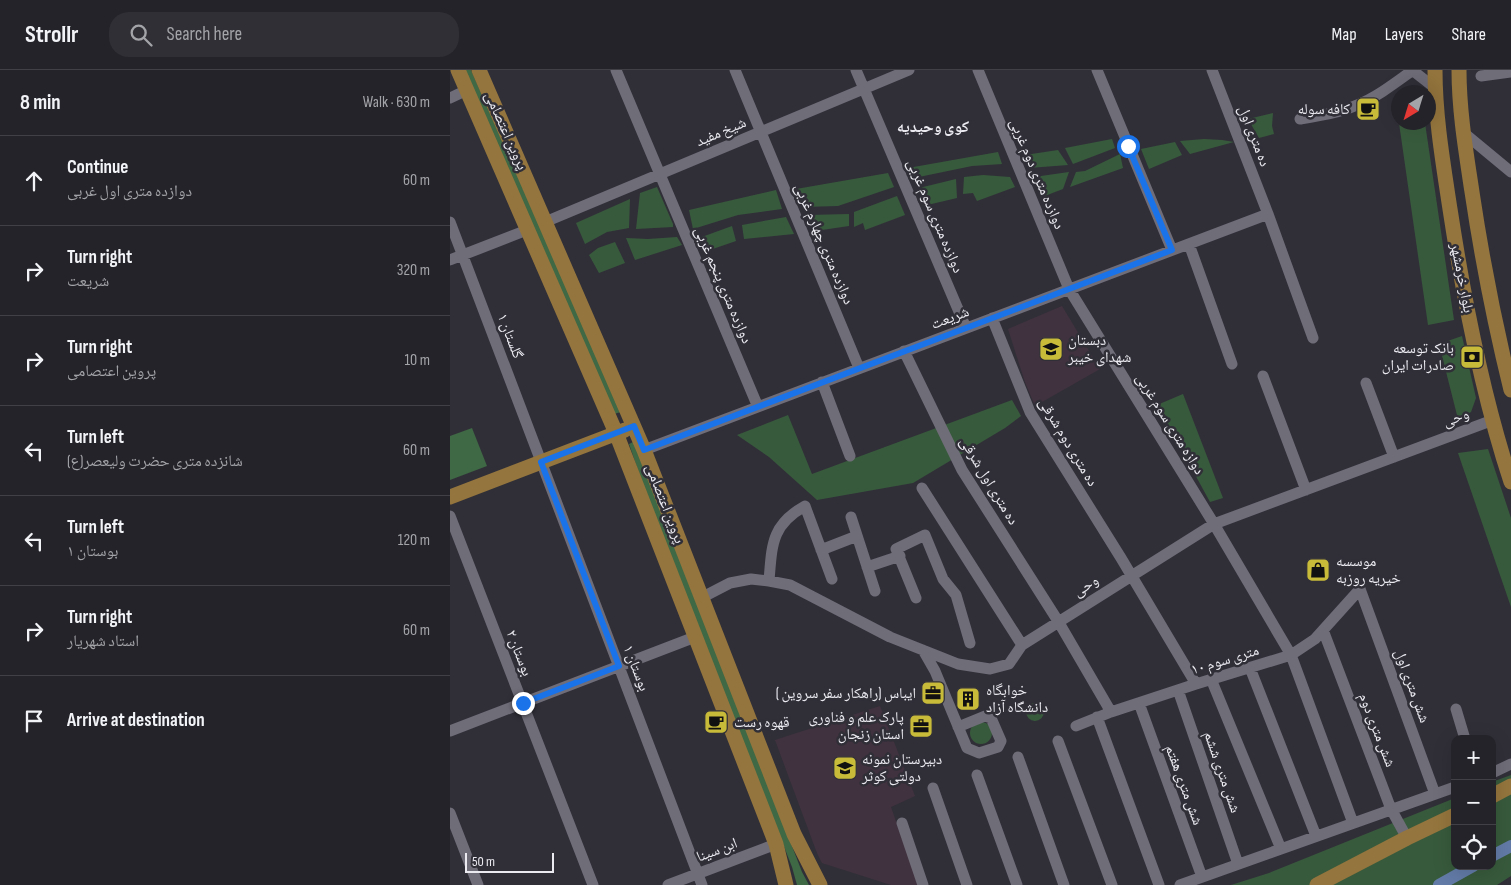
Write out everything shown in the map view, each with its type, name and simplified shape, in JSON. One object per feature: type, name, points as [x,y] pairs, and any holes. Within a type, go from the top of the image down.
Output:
[{"type":"main road","name":"پروین اعتصامی","points":[[458,70],[616,433],[776,844],[786,885]]},
{"type":"main road","name":"پروین اعتصامی","points":[[479,70],[644,450],[794,834],[822,885]]},
{"type":"main road","name":"بلوار خرمشهر","points":[[1434,70],[1435,85]]},
{"type":"main road","name":"بلوار خرمشهر","points":[[1459,70],[1464,133],[1480,249],[1511,390]]},
{"type":"main road","name":"بلوار خرمشهر","points":[[1436,97],[1457,257],[1475,346],[1500,450],[1511,482]]},
{"type":"main road","points":[[450,496],[634,426]]},
{"type":"main road","points":[[1496,794],[1511,786]]},
{"type":"main road","points":[[1316,885],[1451,817]]},
{"type":"street","name":"دوازده متری پنجم غربی","points":[[616,70],[758,407]]},
{"type":"street","name":"دوازده متری چهارم غربی","points":[[735,70],[859,368]]},
{"type":"street","name":"دوازده متری سوم غربی","points":[[856,70],[966,328]]},
{"type":"street","name":"شیخ مفید","points":[[545,222],[909,70]]},
{"type":"street","name":"دوازده متری دوم غربی","points":[[978,70],[1069,289]]},
{"type":"street","points":[[1097,70],[1172,250]]},
{"type":"street","name":"ده متری اول","points":[[1212,70],[1268,214],[1313,338]]},
{"type":"street","points":[[1300,120],[1334,113],[1358,105],[1393,85],[1412,70],[1431,85]]},
{"type":"street","points":[[1482,76],[1511,72]]},
{"type":"street","points":[[450,98],[467,90]]},
{"type":"street","points":[[1464,133],[1511,172]]},
{"type":"street","name":"شریعت","points":[[644,450],[1268,214]]},
{"type":"street","name":"گلستان ۱","points":[[450,222],[541,462]]},
{"type":"street","points":[[450,260],[528,230]]},
{"type":"street","points":[[1189,244],[1232,364]]},
{"type":"street","name":"دوازه متری سوم غربی","points":[[1069,289],[1214,524],[1291,655],[1353,823]]},
{"type":"street","name":"ده متری دوم شرقی","points":[[992,318],[1030,412],[1132,576],[1196,684]]},
{"type":"street","name":"ده متری اول شرقی","points":[[904,351],[962,470],[1058,621],[1111,712]]},
{"type":"street","points":[[1263,376],[1306,490]]},
{"type":"street","points":[[822,382],[850,456]]},
{"type":"street","points":[[1366,383],[1394,457]]},
{"type":"street","name":"وحی","points":[[701,598],[730,583],[751,579],[790,586],[890,637],[958,664],[990,669],[1009,664],[1022,645],[1214,524],[1493,420]]},
{"type":"street","name":"بوستان ۱","points":[[541,462],[702,885]]},
{"type":"street","points":[[922,488],[1022,645]]},
{"type":"street","points":[[769,581],[774,538],[782,524],[795,511],[805,506],[832,579]]},
{"type":"street","name":"بوستان ۲","points":[[450,516],[593,885]]},
{"type":"street","points":[[851,517],[875,591]]},
{"type":"street","points":[[916,598],[896,549],[925,535],[943,579],[956,595],[970,643]]},
{"type":"street","points":[[821,550],[857,536]]},
{"type":"street","points":[[867,567],[900,556]]},
{"type":"street","name":"۱۰ متری سوم","points":[[1076,726],[1111,712],[1291,655],[1315,639],[1360,589]]},
{"type":"street","name":"شش متری اول","points":[[1360,589],[1435,794]]},
{"type":"street","name":"شش متری دوم","points":[[1323,630],[1391,809],[1407,838]]},
{"type":"street","points":[[450,731],[695,637]]},
{"type":"street","points":[[923,650],[935,671],[958,727]]},
{"type":"street","points":[[1250,668],[1316,836]]},
{"type":"street","points":[[1211,679],[1281,849]]},
{"type":"street","name":"شش متری ششم","points":[[1178,690],[1238,864]]},
{"type":"street","name":"شش متری هفتم","points":[[1139,703],[1202,877]]},
{"type":"street","points":[[1456,709],[1464,735]]},
{"type":"street","points":[[1098,717],[1159,885]]},
{"type":"street","points":[[1058,741],[1112,885]]},
{"type":"street","points":[[1018,756],[1064,885]]},
{"type":"street","points":[[1496,771],[1511,764]]},
{"type":"street","points":[[977,775],[1017,885]]},
{"type":"street","points":[[933,788],[967,885]]},
{"type":"street","points":[[1180,885],[1451,788]]},
{"type":"street","points":[[450,813],[478,885]]},
{"type":"street","points":[[902,824],[923,885]]},
{"type":"street","name":"ابن سینا","points":[[668,885],[776,844]]},
{"type":"shaded area","name":"دبستان شهدای خیبر","points":[[1062,306],[1100,369],[1035,406],[1008,329]]},
{"type":"shaded area","name":"دبیرستان نمونه دولتی کوثر","points":[[880,706],[915,796],[891,807],[918,885],[891,885],[822,863],[775,740]]},
{"type":"green space","points":[[464,70],[471,70],[621,412],[614,414]]},
{"type":"green space","points":[[1273,113],[1272,126],[1274,134],[1259,138],[1248,119]]},
{"type":"green space","points":[[1400,130],[1426,130],[1454,320],[1428,325]]},
{"type":"green space","points":[[1112,139],[1115,148],[1073,164],[1065,148]]},
{"type":"green space","points":[[1204,139],[1234,142],[1190,154],[1180,141]]},
{"type":"green space","points":[[1175,142],[1182,155],[1149,169],[1141,149]]},
{"type":"green space","points":[[1058,150],[1068,165],[1029,168],[1025,155]]},
{"type":"green space","points":[[998,152],[1002,164],[972,166],[914,178],[908,168]]},
{"type":"green space","points":[[1120,154],[1123,168],[1070,187],[1076,172],[1085,171]]},
{"type":"green space","points":[[1069,172],[1063,189],[1042,197],[1034,177]]},
{"type":"green space","points":[[888,173],[894,187],[838,206],[803,207],[796,189]]},
{"type":"green space","points":[[983,175],[1010,177],[1015,187],[977,201],[973,193],[963,194],[964,177]]},
{"type":"green space","points":[[956,179],[957,198],[923,206],[919,188]]},
{"type":"green space","points":[[657,187],[673,227],[636,229],[640,193]]},
{"type":"green space","points":[[776,190],[782,209],[738,215],[693,229],[689,210]]},
{"type":"green space","points":[[897,196],[905,215],[865,230],[863,223],[854,227],[854,212]]},
{"type":"green space","points":[[630,199],[629,228],[607,232],[585,244],[576,223]]},
{"type":"green space","points":[[849,214],[849,226],[815,231],[809,215]]},
{"type":"green space","points":[[786,217],[794,234],[744,239],[742,225]]},
{"type":"green space","points":[[732,226],[736,241],[704,252],[699,238]]},
{"type":"green space","points":[[677,237],[682,245],[635,260],[626,238],[648,239]]},
{"type":"green space","points":[[615,242],[625,263],[599,273],[589,255],[598,248]]},
{"type":"green space","points":[[1462,336],[1476,398],[1471,412],[1458,419],[1439,344]]},
{"type":"green space","points":[[1183,394],[1223,498],[1210,502],[1157,405]]},
{"type":"green space","points":[[1012,400],[1021,416],[1005,428],[913,483],[817,500],[769,457],[737,435],[788,415],[812,474]]},
{"type":"green space","points":[[472,428],[487,466],[450,480],[450,436]]},
{"type":"green space","points":[[635,441],[802,872],[809,885],[797,885],[792,867],[648,499],[629,444]]},
{"type":"green space","points":[[1488,449],[1511,518],[1511,607],[1458,453]]},
{"type":"green space","points":[[1035,703],[1041,706],[1044,712],[1041,718],[1035,721],[1029,718],[1026,712],[1029,706]]},
{"type":"green space","points":[[981,722],[989,725],[992,733],[989,741],[981,744],[973,741],[970,733],[973,725]]},
{"type":"green space","points":[[1511,775],[1511,876],[1497,885],[1231,885],[1269,873],[1451,800],[1451,870],[1496,870],[1496,781]]},
{"type":"waterway","points":[[1496,854],[1511,846]]},
{"type":"waterway","points":[[1439,885],[1466,870]]},
{"type":"place","name":"کافه سوله","points":[[1368,109]]},
{"type":"place","name":"دبستان شهدای خیبر","points":[[1051,349]]},
{"type":"place","name":"بانک توسعه صادرات ایران","points":[[1472,357]]},
{"type":"place","name":"موسسه خیریه روزبه","points":[[1318,570]]},
{"type":"place","name":"ایباس (راهکار سفر سروین )","points":[[933,693]]},
{"type":"place","name":"خوابگاه دانشگاه آزاد","points":[[968,699]]},
{"type":"place","name":"قهوه رست","points":[[716,722]]},
{"type":"place","name":"پارک علم و فناوری استان زنجان","points":[[921,726]]},
{"type":"place","name":"دبیرستان نمونه دولتی کوثر","points":[[845,768]]},
{"type":"district","name":"کوی وحیدیه","points":[[933,127]]},
{"type":"route","points":[[523,703],[619,666],[541,462],[634,426],[644,450],[1172,250],[1128,146]]}]
